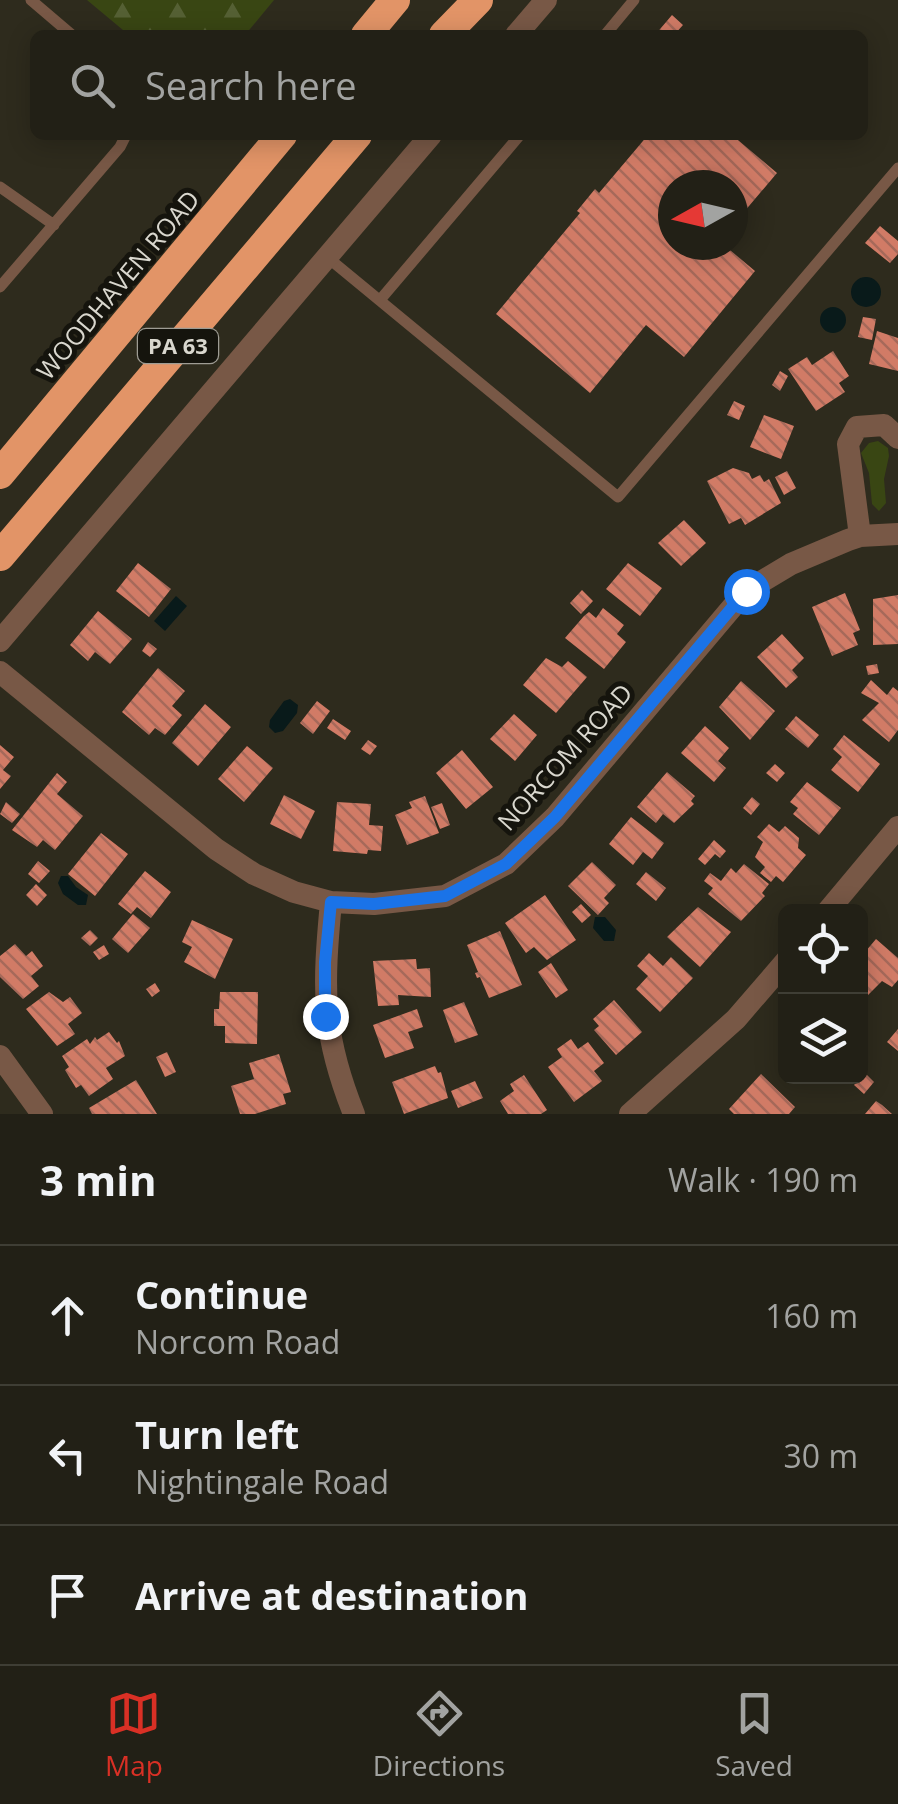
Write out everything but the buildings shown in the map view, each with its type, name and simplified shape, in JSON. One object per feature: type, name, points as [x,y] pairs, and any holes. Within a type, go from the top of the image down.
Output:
[{"type":"highway","points":[[370,30],[395,0]]},
{"type":"highway","points":[[447,30],[475,0]]},
{"type":"highway","name":"WOODHAVEN ROAD","points":[[0,474],[278,140]]},
{"type":"highway","name":"PA 63","points":[[0,556],[353,140]]},
{"type":"street","points":[[520,30],[546,0]]},
{"type":"street","points":[[0,641],[427,140]]},
{"type":"street","points":[[860,536],[848,444],[857,427],[884,425],[898,438]]},
{"type":"street","name":"NORCOM ROAD","points":[[0,672],[216,849],[254,874],[294,892],[331,902],[374,904],[445,896],[506,864],[555,817],[746,591],[791,564],[860,536],[898,534]]},
{"type":"street","points":[[834,904],[898,827]]},
{"type":"street","points":[[331,902],[325,1016],[335,1068],[354,1114]]},
{"type":"street","points":[[630,1114],[736,1020],[778,970]]},
{"type":"street","points":[[0,1056],[42,1114]]},
{"type":"lane","points":[[31,0],[66,30]]},
{"type":"lane","points":[[609,30],[634,0]]},
{"type":"lane","points":[[0,287],[124,140]]},
{"type":"lane","points":[[380,300],[516,140]]},
{"type":"lane","points":[[327,257],[618,497],[898,168]]},
{"type":"lane","points":[[0,187],[54,225]]},
{"type":"green space","points":[[87,0],[274,0],[249,30],[123,30]]},
{"type":"green space","points":[[878,441],[888,448],[889,456],[884,479],[886,503],[879,511],[872,504],[869,473],[861,453],[869,443]]},
{"type":"shaded area","points":[[866,277],[876,282],[881,292],[876,302],[866,307],[856,302],[851,292],[856,282]]},
{"type":"shaded area","points":[[833,307],[842,311],[846,320],[842,329],[833,333],[824,329],[820,320],[824,311]]},
{"type":"shaded area","points":[[176,596],[187,606],[165,631],[154,621]]},
{"type":"shaded area","points":[[290,699],[298,705],[297,713],[283,731],[275,733],[269,727],[270,720]]},
{"type":"shaded area","points":[[61,876],[68,876],[88,895],[86,905],[78,905],[63,894],[58,883]]},
{"type":"shaded area","points":[[595,917],[605,917],[616,930],[614,941],[604,941],[593,928]]},
{"type":"route","points":[[325,1016],[331,902],[374,904],[445,896],[506,864],[555,817],[746,591]]}]
